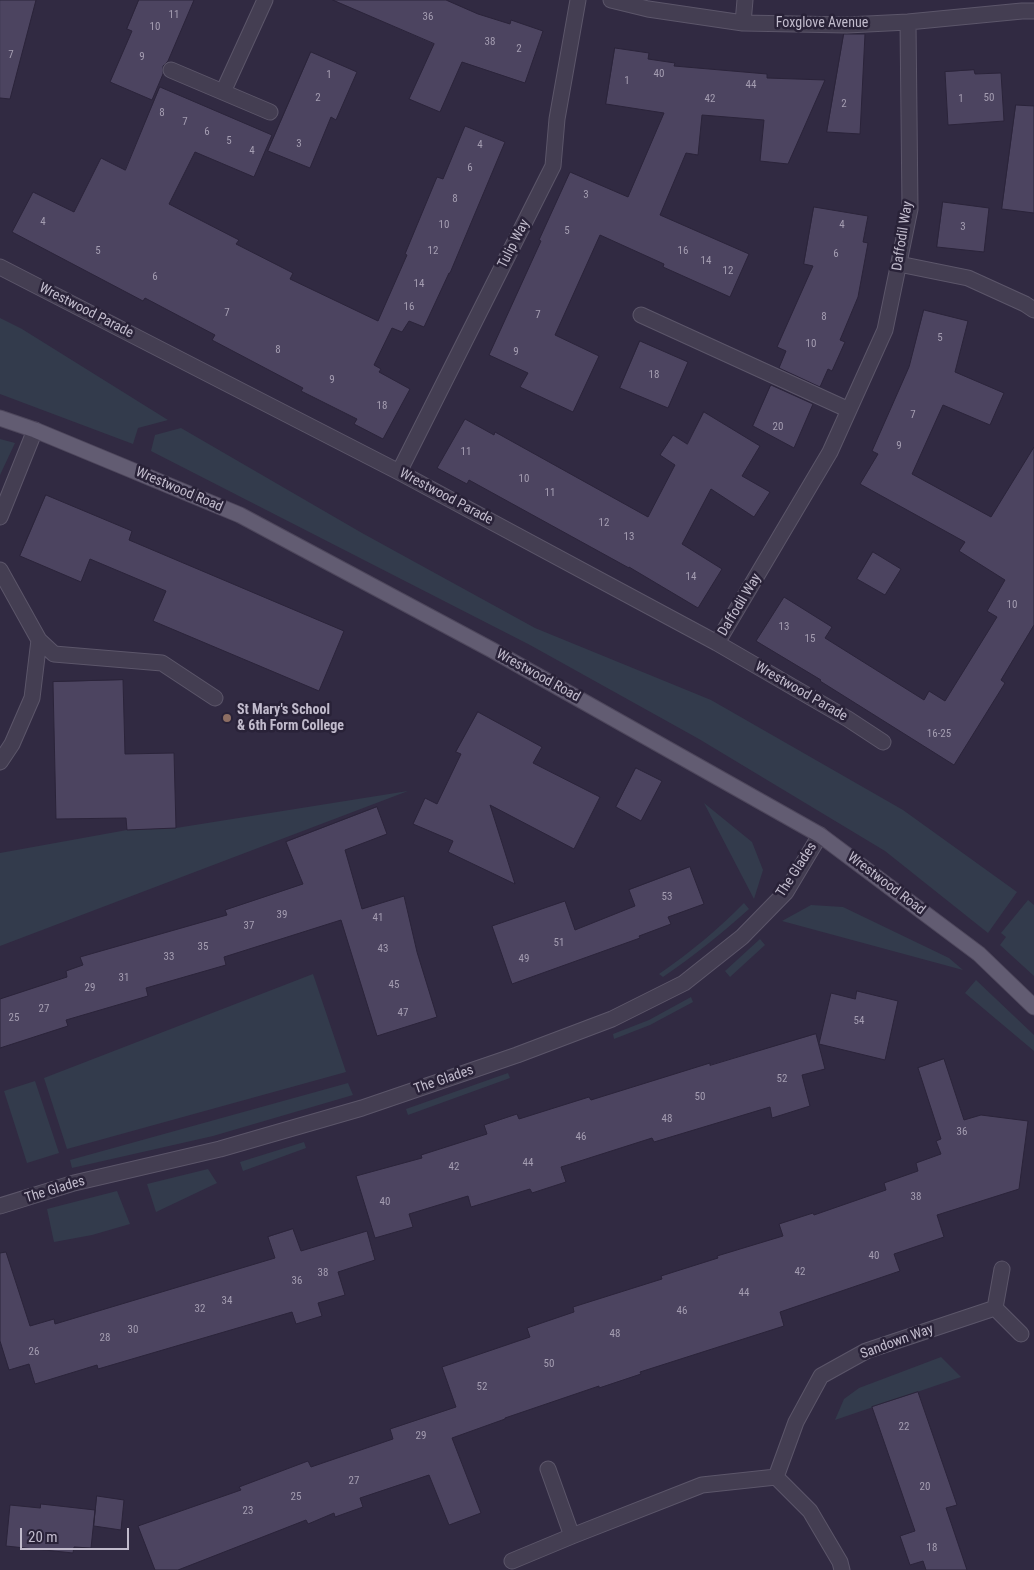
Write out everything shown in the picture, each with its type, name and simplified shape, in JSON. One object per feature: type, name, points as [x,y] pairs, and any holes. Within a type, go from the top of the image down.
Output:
[{"type":"main road","name":"Wrestwood Road","points":[[0,418],[36,430],[240,515],[492,650],[820,834],[979,954],[1034,1007]]},
{"type":"street","points":[[222,92],[265,0]]},
{"type":"street","name":"Tulip Way","points":[[399,472],[553,166],[557,120],[578,0]]},
{"type":"street","name":"Foxglove Avenue","points":[[611,0],[648,9],[743,23],[847,25],[908,22],[1034,11]]},
{"type":"street","points":[[743,23],[745,0]]},
{"type":"street","name":"Daffodil Way","points":[[717,643],[830,452],[885,330],[910,210],[908,22]]},
{"type":"street","points":[[171,70],[270,112]]},
{"type":"street","points":[[899,264],[968,278],[1026,304],[1034,310]]},
{"type":"street","name":"Wrestwood Parade","points":[[0,267],[399,472],[717,643],[848,719],[883,742]]},
{"type":"street","points":[[641,315],[849,410]]},
{"type":"street","points":[[0,517],[36,430]]},
{"type":"street","points":[[0,570],[39,640],[54,654],[162,663],[215,698]]},
{"type":"street","points":[[0,762],[12,744],[32,698],[39,640]]},
{"type":"street","name":"The Glades","points":[[0,1206],[74,1183],[220,1150],[362,1108],[517,1055],[612,1019],[684,983],[742,937],[786,892],[820,834]]},
{"type":"street","points":[[1002,1269],[995,1308],[1021,1334]]},
{"type":"street","name":"Sandown Way","points":[[776,1477],[796,1422],[822,1376],[866,1351],[995,1308]]},
{"type":"street","points":[[548,1469],[572,1536]]},
{"type":"street","points":[[512,1560],[702,1485],[776,1477],[810,1511],[840,1562],[842,1570]]},
{"type":"shaded area","points":[[0,318],[22,329],[168,420],[138,428],[133,444],[0,394]]},
{"type":"shaded area","points":[[181,428],[362,533],[535,628],[711,700],[903,810],[1017,892],[988,933],[885,851],[699,739],[530,645],[151,451],[155,435]]},
{"type":"shaded area","points":[[0,439],[15,443],[0,475]]},
{"type":"shaded area","points":[[408,791],[0,946],[0,853],[127,830],[176,828]]},
{"type":"shaded area","points":[[704,803],[752,842],[763,870],[754,899]]},
{"type":"shaded area","points":[[1028,900],[1034,905],[1034,976],[1000,945],[1006,937],[1001,933]]},
{"type":"shaded area","points":[[744,903],[749,909],[718,936],[663,977],[659,974],[724,923]]},
{"type":"shaded area","points":[[811,905],[843,907],[949,958],[963,970],[782,921]]},
{"type":"shaded area","points":[[760,939],[765,945],[730,977],[725,971]]},
{"type":"shaded area","points":[[313,974],[346,1072],[67,1149],[44,1078]]},
{"type":"shaded area","points":[[976,980],[1034,1035],[1034,1051],[965,993]]},
{"type":"shaded area","points":[[691,997],[693,1002],[650,1025],[614,1039],[613,1034],[649,1020]]},
{"type":"shaded area","points":[[508,1073],[510,1078],[408,1115],[406,1109]]},
{"type":"shaded area","points":[[35,1081],[59,1153],[27,1163],[4,1091]]},
{"type":"shaded area","points":[[348,1083],[353,1095],[213,1136],[72,1168],[70,1160]]},
{"type":"shaded area","points":[[304,1142],[306,1148],[243,1171],[240,1162]]},
{"type":"shaded area","points":[[208,1169],[217,1183],[156,1212],[147,1184]]},
{"type":"shaded area","points":[[117,1191],[130,1224],[92,1235],[54,1242],[47,1209]]},
{"type":"shaded area","points":[[941,1357],[961,1377],[835,1420],[844,1399],[859,1388]]},
{"type":"building","points":[[0,0],[36,0],[10,99],[0,98]]},
{"type":"building","points":[[139,0],[194,0],[168,61],[163,66],[163,74],[152,100],[110,82],[132,31],[127,29]]},
{"type":"building","points":[[333,0],[446,0],[478,14],[510,24],[511,20],[543,31],[525,83],[462,62],[440,112],[409,99],[434,44]]},
{"type":"building","points":[[844,34],[865,34],[860,134],[827,132]]},
{"type":"building","points":[[615,48],[649,53],[648,59],[675,63],[674,66],[767,74],[767,78],[825,80],[788,164],[760,161],[764,120],[702,115],[698,155],[686,153],[660,215],[749,254],[730,297],[663,267],[664,264],[600,235],[555,335],[599,356],[573,412],[520,387],[528,373],[489,355],[570,172],[628,197],[664,113],[606,104]]},
{"type":"building","points":[[311,52],[357,72],[336,120],[331,117],[310,168],[268,151]]},
{"type":"building","points":[[974,70],[975,74],[1001,73],[1004,121],[948,125],[945,72]]},
{"type":"building","points":[[160,87],[272,135],[254,177],[195,152],[169,204],[239,240],[236,244],[293,273],[290,279],[378,321],[407,255],[405,254],[437,177],[443,179],[465,126],[505,142],[450,273],[424,327],[409,321],[402,332],[392,328],[374,365],[381,369],[379,372],[410,389],[383,439],[354,424],[357,419],[301,391],[303,388],[212,340],[215,335],[145,298],[143,301],[12,232],[33,192],[74,212],[101,158],[125,170]]},
{"type":"building","points":[[1016,105],[1034,106],[1034,213],[1002,209]]},
{"type":"building","points":[[943,202],[989,208],[984,252],[937,247]]},
{"type":"building","points":[[814,207],[868,216],[863,242],[868,243],[858,297],[840,340],[845,342],[832,371],[828,369],[820,387],[779,368],[786,351],[777,347],[813,266],[804,264]]},
{"type":"building","points":[[924,310],[968,321],[955,372],[1004,393],[990,425],[943,405],[912,474],[991,517],[1034,447],[1034,625],[1001,680],[1005,683],[954,765],[756,641],[784,597],[832,627],[825,638],[924,700],[929,691],[945,701],[997,617],[987,611],[1005,580],[959,551],[965,542],[860,484],[878,454],[872,451],[909,367]]},
{"type":"building","points":[[640,341],[688,362],[668,408],[620,388]]},
{"type":"building","points":[[771,385],[813,404],[794,448],[753,426]]},
{"type":"building","points":[[704,412],[760,446],[742,476],[770,492],[754,517],[711,489],[682,544],[722,569],[698,608],[629,567],[469,480],[467,484],[437,468],[465,419],[494,435],[495,432],[648,517],[675,465],[660,455],[673,435],[687,444]]},
{"type":"building","points":[[46,495],[132,531],[129,540],[344,631],[319,691],[153,621],[166,591],[90,559],[81,582],[20,556]]},
{"type":"building","points":[[873,552],[901,569],[885,595],[857,579]]},
{"type":"building","points":[[123,680],[125,754],[174,753],[176,828],[127,830],[126,818],[56,819],[53,682]]},
{"type":"building","points":[[478,712],[542,747],[533,763],[600,797],[574,849],[490,805],[515,884],[448,852],[453,841],[413,824],[425,798],[437,804],[461,754],[456,752]]},
{"type":"building","points":[[636,768],[662,781],[641,821],[616,807]]},
{"type":"building","points":[[377,807],[387,834],[345,850],[362,909],[404,896],[417,952],[437,1017],[377,1036],[341,920],[224,957],[226,965],[146,988],[148,996],[66,1020],[68,1026],[0,1048],[0,999],[67,977],[66,971],[83,965],[80,957],[227,915],[225,910],[303,884],[286,842]]},
{"type":"building","points":[[690,867],[704,904],[668,917],[671,924],[639,936],[640,938],[512,984],[492,926],[565,901],[575,930],[635,906],[629,890]]},
{"type":"building","points":[[857,991],[898,1001],[885,1060],[819,1044],[831,993],[855,999]]},
{"type":"building","points":[[816,1034],[825,1069],[802,1075],[810,1106],[772,1118],[770,1107],[654,1142],[652,1138],[561,1167],[566,1182],[532,1193],[530,1189],[471,1207],[468,1196],[409,1214],[413,1227],[375,1238],[356,1176],[422,1158],[421,1155],[487,1134],[484,1125],[517,1114],[519,1119],[589,1097],[591,1100],[710,1063],[710,1065]]},
{"type":"building","points":[[944,1059],[964,1120],[981,1115],[1028,1121],[1019,1189],[937,1215],[944,1237],[894,1254],[900,1271],[780,1312],[784,1326],[640,1372],[641,1374],[599,1388],[599,1386],[452,1438],[481,1513],[449,1525],[429,1475],[360,1498],[363,1507],[335,1517],[334,1513],[308,1524],[306,1520],[178,1570],[155,1570],[138,1526],[241,1490],[239,1487],[308,1461],[311,1467],[393,1439],[390,1429],[456,1407],[442,1367],[530,1337],[527,1328],[574,1312],[573,1307],[662,1279],[661,1276],[718,1258],[717,1256],[783,1236],[779,1224],[813,1213],[814,1215],[886,1190],[884,1183],[918,1171],[916,1163],[941,1154],[936,1141],[941,1139],[918,1068]]},
{"type":"building","points":[[293,1229],[301,1251],[367,1231],[375,1260],[338,1272],[345,1295],[318,1303],[322,1316],[296,1324],[292,1312],[98,1369],[97,1365],[35,1384],[29,1364],[9,1370],[0,1341],[0,1253],[6,1252],[30,1326],[54,1319],[55,1324],[275,1258],[268,1237]]},
{"type":"building","points":[[918,1392],[957,1505],[946,1508],[967,1570],[926,1570],[923,1561],[910,1565],[900,1536],[915,1531],[872,1407]]},
{"type":"building","points":[[97,1496],[124,1500],[121,1530],[94,1526]]},
{"type":"building","points":[[41,1504],[95,1510],[91,1548],[74,1547],[73,1553],[6,1546],[10,1505],[40,1508]]},
{"type":"place","name":"St Mary's School & 6th Form College","points":[[227,718]]}]
